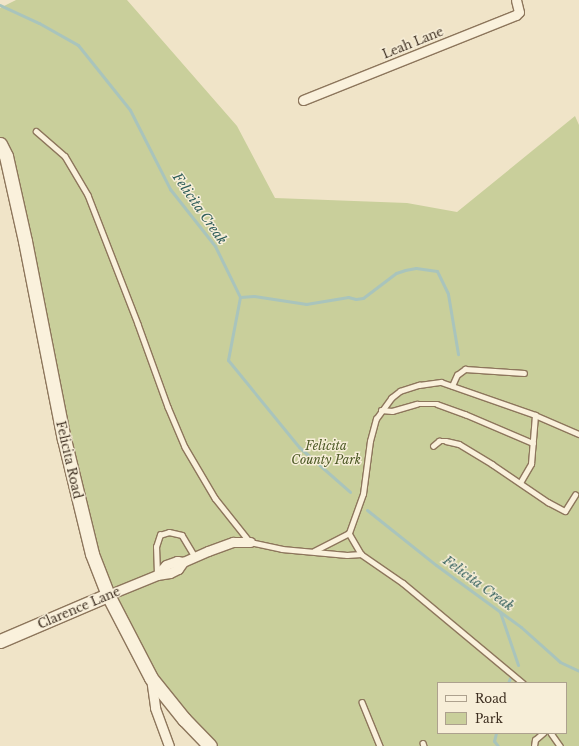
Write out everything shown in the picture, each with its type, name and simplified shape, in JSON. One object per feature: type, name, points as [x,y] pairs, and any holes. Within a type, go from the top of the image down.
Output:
[{"type":"main road","name":"Felicita Road","points":[[0,144],[6,156],[25,240],[53,387],[81,514],[92,554],[108,595],[151,678],[179,713],[210,746]]},
{"type":"main road","name":"Clarence Lane","points":[[0,641],[108,595]]},
{"type":"street","name":"Leah Lane","points":[[303,100],[516,15],[519,12],[516,0]]},
{"type":"street","name":"Clarence Lane","points":[[108,595],[157,575],[170,573],[178,569],[183,562],[233,542],[250,542]]},
{"type":"street","points":[[151,678],[155,708],[169,746]]},
{"type":"lane","points":[[36,131],[65,156],[88,195],[138,324],[168,408],[185,447],[215,498],[250,542],[282,548],[361,554]]},
{"type":"lane","points":[[452,386],[456,375],[465,369],[524,373]]},
{"type":"lane","points":[[314,551],[348,533],[363,494],[371,435],[376,419],[391,398],[409,388],[441,382],[535,415],[579,434]]},
{"type":"lane","points":[[381,410],[392,411],[417,404],[437,404],[465,414],[533,443]]},
{"type":"lane","points":[[520,483],[531,464],[535,415]]},
{"type":"lane","points":[[433,446],[439,441],[459,444],[548,502],[565,511],[575,495]]},
{"type":"lane","points":[[157,575],[156,547],[160,535],[169,532],[182,535],[195,557]]},
{"type":"lane","points":[[348,533],[361,554],[403,583],[522,682]]},
{"type":"lane","points":[[362,702],[380,746]]},
{"type":"lane","points":[[534,746],[535,740],[542,734]]},
{"type":"lane","points":[[552,734],[560,746]]},
{"type":"green space","name":"Felicita County Park","points":[[16,0],[127,0],[237,126],[275,198],[407,203],[457,212],[575,116],[579,125],[579,746],[210,746],[163,694],[108,595],[0,144],[0,8]]},
{"type":"waterway","name":"Felicita Creak","points":[[0,5],[39,23],[78,45],[130,110],[170,189],[215,246],[240,297],[228,360],[299,447],[350,492]]},
{"type":"waterway","points":[[240,297],[254,296],[306,304],[348,297],[356,299],[363,298],[396,273],[416,268],[437,271],[448,294],[458,354]]},
{"type":"waterway","name":"Felicita Creak","points":[[367,510],[436,565],[521,627],[560,662],[579,671]]},
{"type":"waterway","points":[[500,612],[518,665]]},
{"type":"waterway","points":[[508,682],[510,678]]},
{"type":"waterway","points":[[496,734],[494,741],[498,746]]}]
